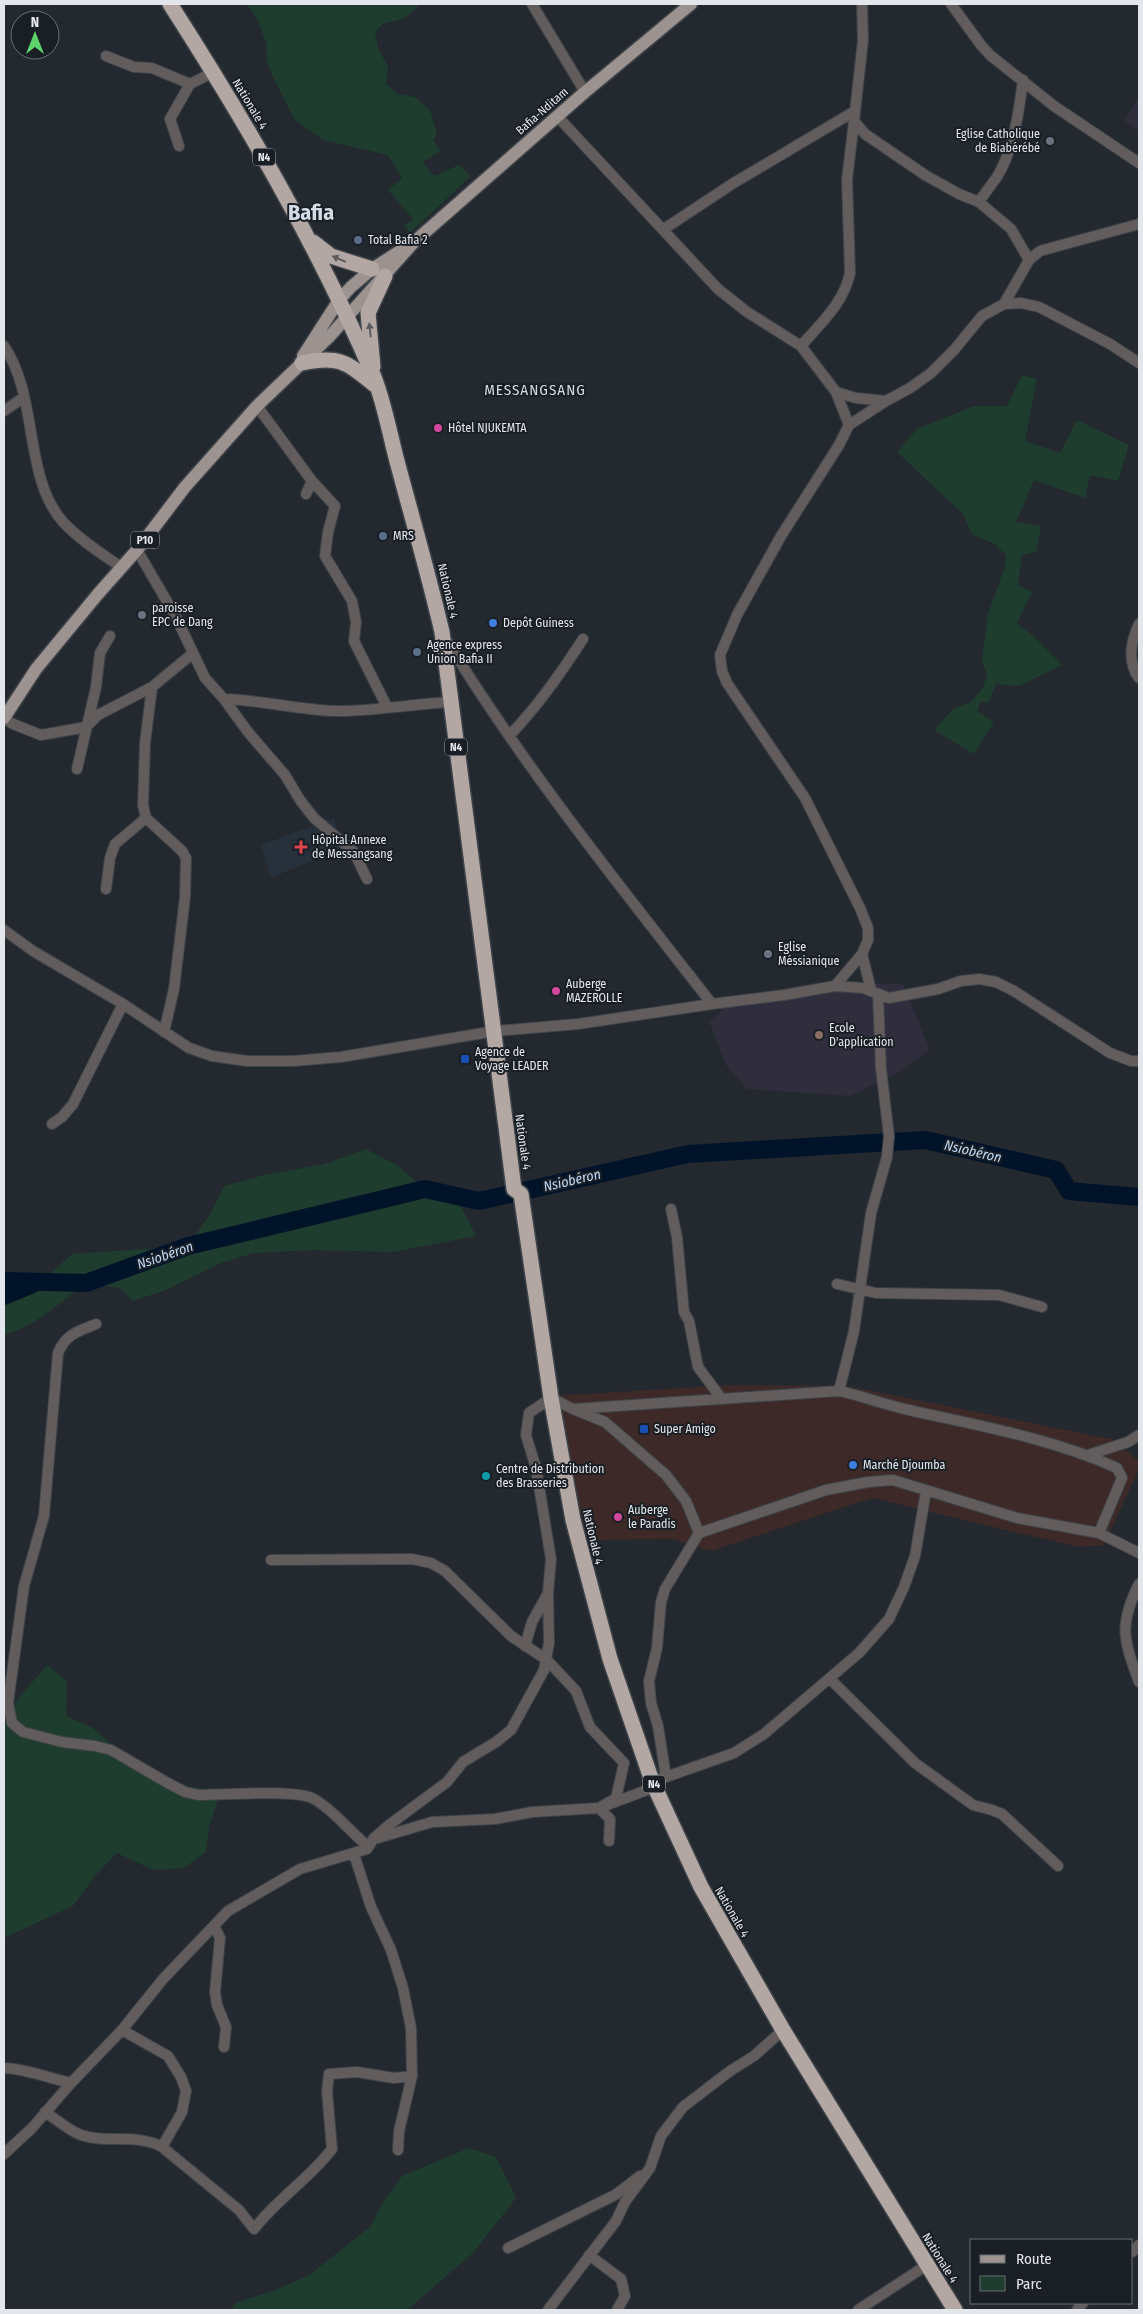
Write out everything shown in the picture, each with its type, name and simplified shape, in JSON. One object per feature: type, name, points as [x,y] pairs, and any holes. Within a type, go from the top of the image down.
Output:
[{"type":"highway","name":"Nationale 4","points":[[170,4],[214,72],[310,239],[339,300],[376,382],[427,567],[442,632],[494,1031],[551,1398],[573,1520],[610,1659],[701,1887],[783,2030],[955,2310]]},
{"type":"highway","points":[[310,239],[331,256],[378,273],[368,313],[376,382]]},
{"type":"highway","points":[[299,366],[333,358],[376,382]]},
{"type":"main road","name":"Bafia-Nditam","points":[[378,273],[584,92],[691,4]]},
{"type":"main road","points":[[339,300],[378,273]]},
{"type":"main road","points":[[346,318],[378,273]]},
{"type":"main road","name":"P10","points":[[299,366],[339,300]]},
{"type":"main road","name":"P10","points":[[4,718],[36,670],[137,550],[185,487],[257,406],[346,318]]},
{"type":"street","points":[[532,4],[584,92]]},
{"type":"street","points":[[801,346],[840,300],[847,287],[850,273],[847,180],[863,40],[864,4]]},
{"type":"street","points":[[951,4],[981,45],[1054,106],[1139,163]]},
{"type":"street","points":[[106,56],[134,66],[152,68],[190,84]]},
{"type":"street","points":[[179,146],[170,119],[190,84],[214,72]]},
{"type":"street","points":[[979,202],[998,175],[1007,154],[1016,124],[1023,80]]},
{"type":"street","points":[[557,116],[718,289],[747,312],[801,346],[836,392],[849,425]]},
{"type":"street","points":[[854,116],[865,134],[925,175],[959,194],[979,202],[1011,229],[1029,260]]},
{"type":"street","points":[[664,230],[732,184],[854,116]]},
{"type":"street","points":[[1004,304],[1029,260],[1040,252],[1139,224]]},
{"type":"street","points":[[835,986],[862,954],[868,940],[868,928],[860,908],[801,790],[727,683],[722,671],[720,655],[736,615],[781,536],[839,445],[849,425],[910,388],[931,372],[954,350],[982,316],[1004,304],[1021,303],[1040,307],[1110,344],[1139,363]]},
{"type":"street","points":[[4,346],[13,363],[24,397],[40,477],[47,498],[63,522],[121,568]]},
{"type":"street","points":[[836,392],[856,398],[886,401]]},
{"type":"street","points":[[4,411],[24,397]]},
{"type":"street","points":[[257,406],[312,482],[335,506],[328,532],[325,556],[352,601],[356,622],[354,640],[388,707]]},
{"type":"street","points":[[306,494],[312,482]]},
{"type":"street","points":[[137,550],[176,617],[192,654],[210,686],[224,699],[248,732],[285,775],[300,800],[314,818],[354,852],[367,879]]},
{"type":"street","points":[[1139,624],[1132,644],[1131,662],[1139,678]]},
{"type":"street","points":[[442,632],[474,686],[509,736],[582,835],[712,1004]]},
{"type":"street","points":[[77,769],[96,687],[100,653],[110,636]]},
{"type":"street","points":[[509,736],[551,688],[583,639]]},
{"type":"street","points":[[4,718],[41,736],[86,727],[98,715],[152,687],[192,654]]},
{"type":"street","points":[[152,687],[145,743],[143,805],[146,818],[182,851],[186,858],[185,897],[174,989],[164,1032]]},
{"type":"street","points":[[224,699],[272,702],[332,710],[451,702]]},
{"type":"street","points":[[106,889],[110,858],[115,844],[146,818]]},
{"type":"street","points":[[4,930],[33,951],[123,1004],[189,1048],[212,1056],[247,1061],[271,1062],[341,1057],[494,1031],[578,1024],[835,986],[862,988],[890,998],[909,996],[971,979],[996,982],[1053,1015],[1110,1053],[1131,1061],[1139,1061]]},
{"type":"street","points":[[839,1391],[854,1331],[871,1213],[887,1157],[889,1136],[875,992],[862,954]]},
{"type":"street","points":[[52,1124],[62,1118],[73,1104],[123,1004]]},
{"type":"street","points":[[671,1209],[677,1237],[684,1312],[690,1322],[698,1367],[721,1398]]},
{"type":"street","points":[[837,1284],[860,1291],[999,1295],[1042,1307]]},
{"type":"street","points":[[96,1324],[69,1336],[62,1342],[58,1354],[44,1516],[24,1586],[8,1703],[12,1722],[23,1732],[62,1742],[111,1750],[185,1792],[199,1795],[295,1794],[312,1798],[324,1805],[363,1842],[367,1849]]},
{"type":"street","points":[[573,1409],[839,1391],[1088,1455],[1117,1468],[1122,1478],[1099,1533]]},
{"type":"street","points":[[4,2154],[32,2128],[71,2083],[122,2030],[163,1979],[214,1926],[240,1903],[300,1869],[318,1862],[367,1849],[374,1838],[436,1792],[463,1762],[496,1742],[511,1730],[538,1683],[547,1660],[548,1593],[551,1559],[548,1531],[536,1468],[526,1435],[526,1422],[529,1413],[551,1398],[605,1422],[666,1474],[686,1501],[699,1533]]},
{"type":"street","points":[[1088,1455],[1128,1442],[1139,1435]]},
{"type":"street","points":[[658,1781],[658,1726],[651,1703],[650,1673],[657,1648],[661,1602],[666,1588],[699,1533],[834,1488],[893,1480],[1017,1518],[1099,1533],[1139,1552]]},
{"type":"street","points":[[374,1838],[387,1837],[432,1822],[495,1818],[532,1812],[599,1808],[658,1781],[734,1753],[764,1734],[830,1679],[860,1653],[889,1619],[904,1587],[915,1556],[926,1490]]},
{"type":"street","points":[[271,1560],[412,1559],[431,1563],[445,1571],[511,1636],[547,1660],[576,1691],[590,1727],[624,1763],[616,1798],[599,1808]]},
{"type":"street","points":[[1139,1584],[1131,1601],[1124,1629],[1129,1655],[1139,1682]]},
{"type":"street","points":[[524,1646],[532,1622],[548,1593]]},
{"type":"street","points":[[830,1679],[915,1763],[973,1805],[1002,1814],[1058,1866]]},
{"type":"street","points":[[599,1808],[610,1819],[609,1841]]},
{"type":"street","points":[[354,1854],[371,1907],[391,1950],[403,1988],[411,2028],[412,2076],[400,2131],[398,2150]]},
{"type":"street","points":[[214,1926],[220,1938],[215,1992],[217,2005],[226,2027],[224,2047]]},
{"type":"street","points":[[122,2030],[168,2056],[186,2091],[182,2112],[162,2147]]},
{"type":"street","points":[[548,2310],[616,2221],[625,2202],[650,2168],[661,2136],[683,2107],[730,2071],[754,2056],[783,2030]]},
{"type":"street","points":[[4,2068],[23,2069],[39,2076],[71,2083]]},
{"type":"street","points":[[45,2112],[82,2135],[154,2142],[239,2210],[254,2229],[268,2210],[318,2166],[332,2149],[327,2091],[329,2074],[357,2072],[394,2078],[412,2076]]},
{"type":"street","points":[[508,2248],[614,2195],[650,2168]]},
{"type":"street","points":[[589,2254],[621,2279],[625,2296],[617,2310]]},
{"type":"street","points":[[858,2310],[927,2265]]},
{"type":"shaded area","points":[[1139,86],[1139,131],[1124,120],[1138,98]]},
{"type":"shaded area","name":"Hôpital Annexe de Messangsang","points":[[334,818],[342,848],[271,878],[261,845]]},
{"type":"shaded area","name":"Ecole D'application","points":[[859,983],[903,984],[930,1049],[900,1072],[850,1096],[747,1089],[726,1065],[709,1021],[726,1007]]},
{"type":"shaded area","name":"Marché Djoumba","points":[[730,1385],[847,1386],[1111,1439],[1139,1461],[1139,1469],[1104,1545],[1078,1547],[872,1498],[711,1551],[671,1539],[581,1540],[554,1396]]},
{"type":"green space","points":[[247,4],[417,4],[417,8],[403,19],[382,24],[375,33],[378,48],[388,67],[386,84],[397,94],[415,97],[430,110],[437,134],[433,140],[441,151],[423,162],[434,176],[459,165],[471,176],[410,233],[404,226],[413,219],[388,190],[402,178],[388,155],[323,140],[295,120],[267,62],[266,42],[257,19]]},
{"type":"green space","points":[[1022,375],[1037,379],[1025,441],[1060,453],[1077,420],[1129,445],[1118,481],[1090,475],[1085,498],[1034,480],[1016,522],[1041,526],[1036,552],[1022,555],[1018,585],[1032,592],[1017,623],[1062,665],[1019,686],[996,684],[988,703],[981,701],[977,711],[994,722],[974,754],[934,730],[953,709],[971,702],[984,686],[987,674],[982,660],[988,614],[1005,566],[1006,555],[995,544],[971,534],[964,515],[897,452],[917,429],[974,406],[1007,406]]},
{"type":"green space","points":[[366,1149],[397,1165],[425,1189],[450,1185],[476,1236],[393,1252],[314,1250],[254,1253],[221,1263],[166,1290],[133,1301],[120,1288],[86,1283],[35,1321],[14,1332],[4,1334],[4,1281],[42,1281],[72,1254],[188,1246],[210,1214],[224,1186],[264,1175],[325,1164]]},
{"type":"green space","points":[[47,1665],[67,1681],[66,1716],[93,1728],[137,1768],[194,1788],[221,1790],[209,1827],[206,1852],[184,1868],[153,1870],[117,1853],[95,1876],[73,1906],[4,1938],[4,1715]]},
{"type":"green space","points":[[469,2148],[496,2157],[516,2198],[473,2253],[407,2310],[230,2310],[236,2303],[275,2290],[308,2276],[370,2227],[385,2199],[402,2176]]},
{"type":"waterway","name":"Nsiobéron","points":[[4,1281],[86,1283],[188,1246],[425,1189],[479,1201],[688,1154],[925,1140],[1056,1170],[1069,1191],[1139,1197]]},
{"type":"waterway","points":[[4,1296],[33,1284]]},
{"type":"place","name":"Eglise Catholique de Biabérébé","points":[[1050,141]]},
{"type":"place","name":"Total Bafia 2","points":[[358,240]]},
{"type":"place","name":"Hôtel NJUKEMTA","points":[[438,428]]},
{"type":"place","name":"MRS","points":[[383,536]]},
{"type":"place","name":"paroisse EPC de Dang","points":[[142,615]]},
{"type":"place","name":"Depôt Guiness","points":[[493,623]]},
{"type":"place","name":"Agence express Union Bafia II","points":[[417,652]]},
{"type":"place","name":"Hôpital Annexe de Messangsang","points":[[301,847]]},
{"type":"place","name":"Eglise Méssianique","points":[[768,954]]},
{"type":"place","name":"Auberge MAZEROLLE","points":[[556,991]]},
{"type":"place","name":"Ecole D'application","points":[[819,1035]]},
{"type":"place","name":"Agence de Voyage LEADER","points":[[465,1059]]},
{"type":"place","name":"Super Amigo","points":[[644,1429]]},
{"type":"place","name":"Marché Djoumba","points":[[853,1465]]},
{"type":"place","name":"Centre de Distribution des Brasseries","points":[[486,1476]]},
{"type":"place","name":"Auberge le Paradis","points":[[618,1517]]},
{"type":"district","name":"Bafia","points":[[311,212]]},
{"type":"district","name":"MESSANGSANG","points":[[535,390]]}]
